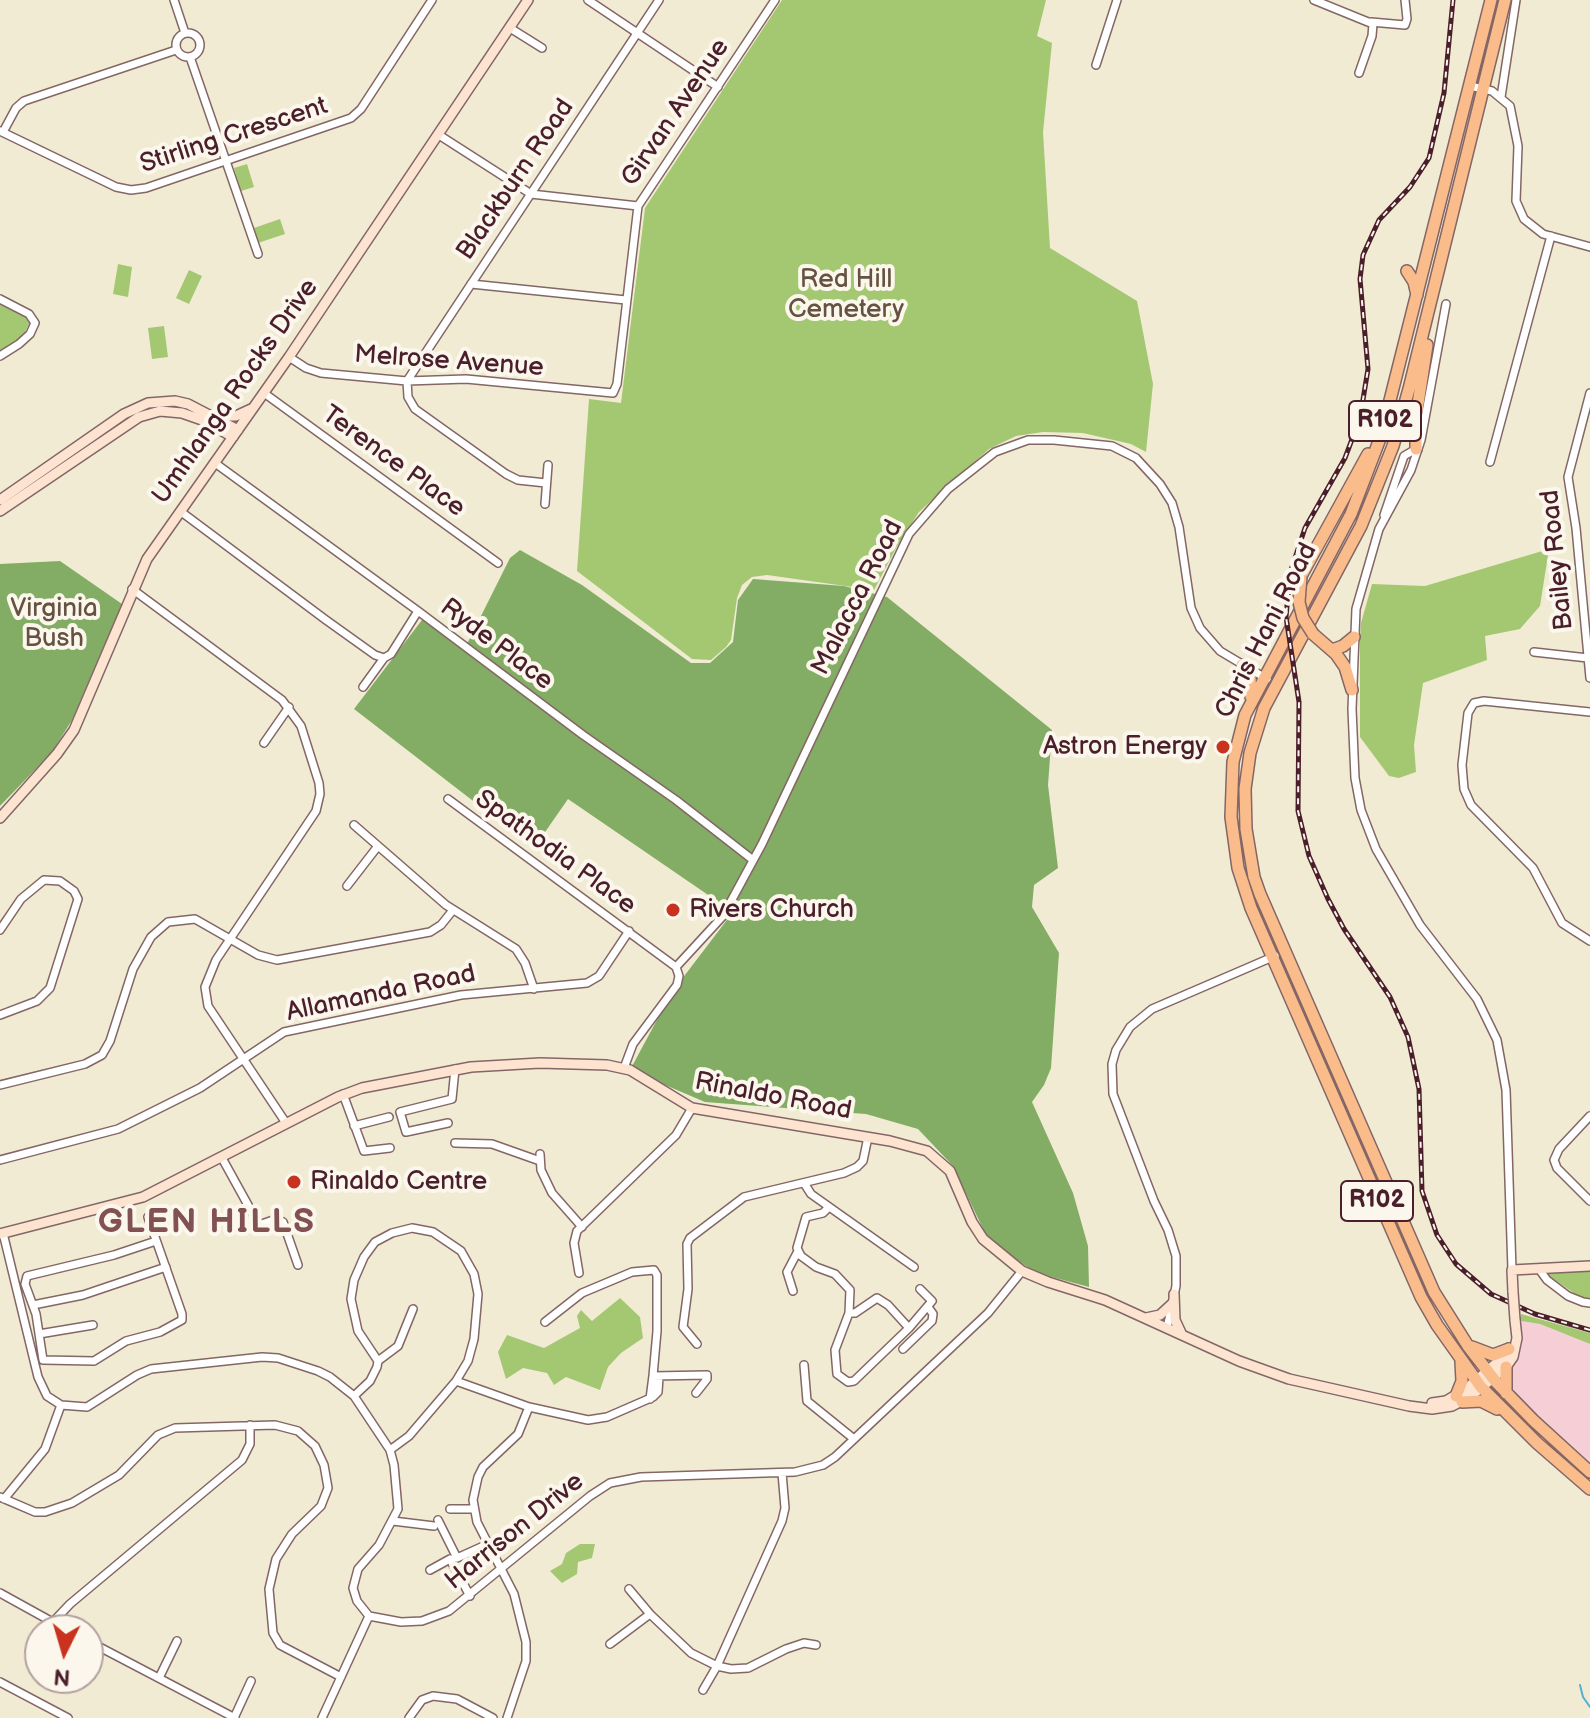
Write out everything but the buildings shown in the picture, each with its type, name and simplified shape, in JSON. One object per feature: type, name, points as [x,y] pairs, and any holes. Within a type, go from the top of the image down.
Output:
[{"type":"main road","name":"Chris Hani Road","points":[[1491,0],[1372,463],[1351,514],[1251,701],[1233,762],[1231,817],[1241,877],[1272,958],[1407,1270],[1437,1325],[1479,1384],[1590,1489]]},
{"type":"main road","name":"Chris Hani Road","points":[[1505,0],[1397,432],[1373,499],[1264,708],[1250,753],[1245,810],[1254,877],[1422,1270],[1465,1342],[1490,1375],[1590,1472]]},
{"type":"main road","points":[[1407,271],[1417,295]]},
{"type":"main road","points":[[1416,449],[1416,417],[1427,346],[1426,321]]},
{"type":"main road","points":[[1352,690],[1345,667],[1332,650],[1313,634],[1303,618],[1299,602],[1301,576],[1385,422]]},
{"type":"main road","points":[[1332,650],[1354,637]]},
{"type":"main road","points":[[1242,665],[1250,676],[1251,701]]},
{"type":"main road","points":[[1465,1342],[1486,1354],[1500,1354],[1509,1349]]},
{"type":"main road","points":[[1461,1360],[1459,1399],[1481,1401],[1514,1420]]},
{"type":"main road","points":[[1506,1367],[1506,1393]]},
{"type":"street","points":[[174,0],[185,33]]},
{"type":"street","name":"Stirling Crescent","points":[[2,131],[116,187],[131,190],[146,188],[351,118],[361,109],[432,0]]},
{"type":"street","name":"Umhlanga Rocks Drive","points":[[0,818],[69,738],[147,559],[289,357],[528,0]]},
{"type":"street","points":[[588,0],[718,87]]},
{"type":"street","name":"Blackburn Road","points":[[407,381],[659,0]]},
{"type":"street","name":"Girvan Avenue","points":[[610,394],[617,384],[638,206],[775,0]]},
{"type":"street","points":[[1096,65],[1117,0]]},
{"type":"street","points":[[1314,0],[1371,22],[1405,25],[1405,0]]},
{"type":"street","points":[[1499,96],[1516,0]]},
{"type":"street","points":[[1359,73],[1373,30],[1371,22]]},
{"type":"street","points":[[510,28],[542,48]]},
{"type":"street","points":[[185,33],[197,37],[200,45],[197,53],[190,57],[182,56],[176,50],[176,41],[185,33]]},
{"type":"street","points":[[2,131],[24,101],[176,50]]},
{"type":"street","points":[[190,57],[258,254]]},
{"type":"street","points":[[1469,89],[1499,96],[1510,106],[1518,147],[1516,190],[1519,211],[1532,227],[1590,247]]},
{"type":"street","points":[[439,135],[531,194],[638,206]]},
{"type":"street","points":[[1490,462],[1551,236]]},
{"type":"street","points":[[471,284],[626,300]]},
{"type":"street","points":[[0,299],[29,314],[35,323],[30,334],[0,356]]},
{"type":"street","points":[[1446,304],[1426,423],[1416,449],[1404,456],[1359,591],[1352,690],[1355,778],[1367,831],[1420,925],[1477,999],[1497,1040],[1506,1090],[1516,1348],[1506,1367],[1490,1375]]},
{"type":"street","name":"Melrose Avenue","points":[[289,357],[321,373],[407,381],[466,379],[610,394]]},
{"type":"street","points":[[407,381],[412,406],[506,474],[518,480],[546,483]]},
{"type":"street","name":"Terence Place","points":[[264,393],[498,563]]},
{"type":"street","name":"Bailey Road","points":[[1590,393],[1568,477],[1576,528],[1590,678]]},
{"type":"street","points":[[0,511],[6,500],[136,407],[148,403],[175,401],[236,433]]},
{"type":"street","points":[[204,416],[236,416],[254,407]]},
{"type":"street","points":[[204,416],[217,435],[216,460]]},
{"type":"street","name":"Malacca Road","points":[[624,1068],[633,1044],[677,985],[679,976],[676,967],[723,916],[753,860],[909,534],[948,489],[995,452],[1041,439],[1102,444],[1129,453],[1142,463],[1172,503],[1195,618],[1213,645],[1276,683]]},
{"type":"street","name":"Ryde Place","points":[[216,460],[753,860]]},
{"type":"street","points":[[545,504],[548,465]]},
{"type":"street","points":[[180,511],[326,620],[375,655],[384,658]]},
{"type":"street","points":[[132,589],[271,690],[289,707],[305,737],[319,783],[319,803],[310,820],[209,975],[205,994],[208,1006],[286,1123]]},
{"type":"street","points":[[363,687],[384,658],[391,654],[418,611]]},
{"type":"street","points":[[1534,652],[1588,658]]},
{"type":"street","points":[[1590,712],[1484,701],[1474,703],[1468,713],[1462,765],[1464,789],[1471,805],[1533,868],[1562,923],[1590,941]]},
{"type":"street","points":[[264,743],[289,707]]},
{"type":"street","name":"Spathodia Place","points":[[448,799],[676,967]]},
{"type":"street","points":[[354,825],[453,910],[516,949],[525,963],[534,989]]},
{"type":"street","points":[[347,886],[378,846]]},
{"type":"street","points":[[0,930],[21,899],[44,880],[60,881],[72,889],[78,899],[50,988],[37,1001],[0,1015]]},
{"type":"street","points":[[0,1085],[85,1064],[102,1055],[110,1041],[133,969],[162,924],[195,919],[264,958],[285,960],[430,932],[441,925],[453,910]]},
{"type":"street","name":"Allamanda Road","points":[[0,1160],[118,1129],[200,1088],[278,1035],[293,1029],[461,995],[578,986],[593,980],[604,969],[629,931]]},
{"type":"street","points":[[1167,1328],[1177,1266],[1174,1245],[1113,1094],[1112,1064],[1116,1050],[1130,1027],[1152,1009],[1286,953]]},
{"type":"street","name":"Rinaldo Road","points":[[1,1234],[143,1197],[343,1094],[455,1069],[540,1063],[624,1068],[692,1108],[918,1147],[944,1164],[954,1178],[977,1230],[992,1247],[1022,1271],[1105,1300],[1274,1374],[1397,1402],[1438,1403],[1459,1399],[1490,1375]]},
{"type":"street","points":[[448,1123],[406,1132],[400,1112],[452,1099],[455,1069]]},
{"type":"street","points":[[343,1094],[364,1151],[390,1148]]},
{"type":"street","points":[[579,1273],[575,1236],[676,1135],[692,1108]]},
{"type":"street","points":[[1590,1116],[1559,1149],[1554,1160],[1557,1168],[1590,1201]]},
{"type":"street","points":[[354,1126],[389,1117]]},
{"type":"street","points":[[697,1344],[683,1327],[688,1240],[744,1197],[857,1167],[863,1161],[868,1137]]},
{"type":"street","points":[[455,1143],[492,1144],[540,1157],[541,1170],[555,1200],[582,1227]]},
{"type":"street","points":[[222,1158],[261,1225],[276,1219],[283,1222],[298,1265]]},
{"type":"street","points":[[804,1183],[811,1194],[914,1267]]},
{"type":"street","points":[[793,1291],[787,1272],[798,1251],[806,1217],[823,1213],[829,1207]]},
{"type":"street","points":[[148,1217],[183,1317],[168,1329],[129,1339],[90,1362],[45,1361],[26,1278],[30,1274],[114,1255],[156,1241]]},
{"type":"street","points":[[378,1361],[358,1331],[353,1317],[351,1299],[358,1270],[369,1249],[382,1238],[402,1230],[425,1229],[441,1236],[461,1251],[468,1261],[477,1283],[474,1339],[468,1361],[456,1381],[409,1436],[390,1450]]},
{"type":"street","points":[[1,1234],[42,1389],[61,1405],[87,1407],[151,1369],[278,1358],[318,1371],[354,1396],[390,1450],[398,1502],[393,1521],[379,1545],[355,1575],[355,1595],[369,1616],[322,1718]]},
{"type":"street","points":[[798,1251],[816,1267],[835,1274],[847,1284],[849,1313],[836,1347],[835,1366],[837,1374],[848,1382],[854,1381],[928,1307],[932,1299],[920,1289]]},
{"type":"street","points":[[1512,1270],[1590,1266]]},
{"type":"street","points":[[33,1305],[83,1295],[166,1267]]},
{"type":"street","points":[[1539,1269],[1547,1280],[1568,1296],[1590,1303]]},
{"type":"street","points":[[456,1381],[529,1407],[588,1420],[607,1417],[650,1399],[658,1392],[657,1275],[654,1270],[632,1272],[582,1293],[545,1322]]},
{"type":"street","name":"Harrison Drive","points":[[369,1616],[401,1622],[422,1621],[449,1611],[601,1487],[620,1480],[782,1473],[810,1470],[823,1465],[988,1313],[1022,1271]]},
{"type":"street","points":[[849,1313],[855,1313],[877,1298],[888,1305],[909,1328]]},
{"type":"street","points":[[1146,1318],[1160,1315],[1174,1298]]},
{"type":"street","points":[[1174,1298],[1175,1320],[1183,1335]]},
{"type":"street","points":[[903,1349],[932,1321],[933,1314],[928,1307]]},
{"type":"street","points":[[354,1396],[373,1377],[378,1361],[398,1346],[413,1309]]},
{"type":"street","points":[[24,1320],[36,1317]]},
{"type":"street","points":[[1490,1375],[1509,1349],[1515,1323]]},
{"type":"street","points":[[39,1334],[93,1325]]},
{"type":"street","points":[[804,1365],[807,1401],[854,1439]]},
{"type":"street","points":[[656,1376],[707,1375],[696,1393]]},
{"type":"street","points":[[61,1405],[45,1449],[2,1498],[35,1512],[52,1510],[94,1492],[119,1475],[166,1431],[175,1428],[275,1425],[298,1431],[315,1446],[324,1465],[327,1493],[321,1506],[292,1534],[276,1559],[269,1580],[269,1605],[273,1633],[280,1645],[341,1677]]},
{"type":"street","points":[[507,1718],[523,1672],[526,1652],[517,1600],[473,1509],[476,1484],[483,1467],[518,1434],[529,1407]]},
{"type":"street","points":[[61,1614],[242,1460],[250,1444],[250,1425]]},
{"type":"street","points":[[703,1690],[717,1666],[784,1514],[782,1473]]},
{"type":"street","points":[[450,1509],[473,1509]]},
{"type":"street","points":[[393,1521],[436,1523],[457,1558],[488,1544]]},
{"type":"street","points":[[430,1570],[450,1559],[470,1596]]},
{"type":"street","points":[[629,1589],[691,1653],[717,1666],[748,1668],[786,1649],[804,1643],[816,1645]]},
{"type":"street","points":[[2,1598],[36,1614]]},
{"type":"street","points":[[610,1644],[650,1614]]},
{"type":"street","points":[[159,1678],[177,1641]]},
{"type":"street","points":[[104,1649],[234,1718],[251,1681]]},
{"type":"street","points":[[0,1682],[68,1718]]},
{"type":"street","points":[[409,1718],[422,1700],[433,1696],[457,1699],[493,1718]]},
{"type":"shaded area","points":[[1521,1321],[1540,1324],[1590,1344],[1590,1462],[1522,1400],[1513,1388],[1511,1372],[1522,1345]]},
{"type":"green space","name":"Red Hill Cemetery","points":[[782,0],[1046,0],[1037,36],[1052,43],[1043,132],[1050,248],[1137,301],[1153,384],[1146,452],[1131,444],[1083,433],[1043,432],[1016,436],[989,449],[919,512],[874,590],[767,575],[752,577],[742,585],[737,598],[731,640],[726,647],[711,660],[692,659],[577,571],[589,399],[621,403],[645,208]]},
{"type":"green space","points":[[247,164],[254,187],[241,191],[234,168]]},
{"type":"green space","points":[[280,219],[285,234],[258,243],[254,228]]},
{"type":"green space","points":[[118,264],[132,267],[128,297],[113,294]]},
{"type":"green space","points":[[189,270],[202,276],[189,304],[176,298]]},
{"type":"green space","points":[[0,300],[29,317],[30,322],[23,336],[0,351]]},
{"type":"green space","points":[[164,326],[168,357],[152,359],[148,328]]},
{"type":"green space","points":[[1549,549],[1540,606],[1520,629],[1485,636],[1487,660],[1423,683],[1414,745],[1416,772],[1399,778],[1389,776],[1360,737],[1361,623],[1372,584],[1425,586]]},
{"type":"green space","points":[[520,550],[582,585],[691,663],[710,663],[733,642],[738,600],[753,579],[844,586],[887,597],[1052,730],[1048,785],[1058,868],[1034,885],[1032,907],[1059,953],[1051,1068],[1032,1102],[1073,1193],[1088,1246],[1089,1287],[1037,1273],[1003,1251],[985,1233],[953,1166],[918,1129],[866,1114],[705,1102],[630,1070],[672,992],[733,912],[568,799],[534,848],[354,709],[425,616],[466,646],[510,558]]},
{"type":"green space","name":"Virginia Bush","points":[[60,561],[122,604],[72,720],[52,752],[0,806],[0,564]]},
{"type":"green space","points":[[1590,1271],[1590,1299],[1578,1296],[1545,1273]]},
{"type":"green space","points":[[620,1298],[640,1317],[643,1338],[621,1353],[608,1367],[600,1390],[566,1377],[554,1385],[547,1373],[523,1368],[506,1379],[498,1352],[507,1335],[544,1348],[580,1328],[577,1316],[581,1310],[592,1321]]},
{"type":"green space","points":[[1521,1314],[1590,1333],[1590,1344],[1540,1324],[1521,1321]]},
{"type":"green space","points":[[580,1544],[595,1544],[592,1558],[578,1562],[577,1574],[562,1583],[550,1571],[562,1564],[566,1553]]},
{"type":"waterway","points":[[1580,1685],[1590,1707]]},
{"type":"railway","points":[[1453,0],[1444,93],[1429,158],[1410,187],[1379,220],[1363,255],[1360,279],[1368,369],[1360,418],[1345,458],[1305,528],[1290,573],[1286,617],[1299,702],[1298,811],[1309,856],[1328,899],[1344,929],[1390,997],[1408,1037],[1419,1089],[1422,1191],[1437,1235],[1456,1264],[1491,1294],[1535,1314],[1590,1330]]},
{"type":"place","name":"Astron Energy","points":[[1223,747]]},
{"type":"place","name":"Rivers Church","points":[[673,910]]},
{"type":"place","name":"Rinaldo Centre","points":[[294,1182]]},
{"type":"district","name":"GLEN HILLS","points":[[207,1223]]}]
